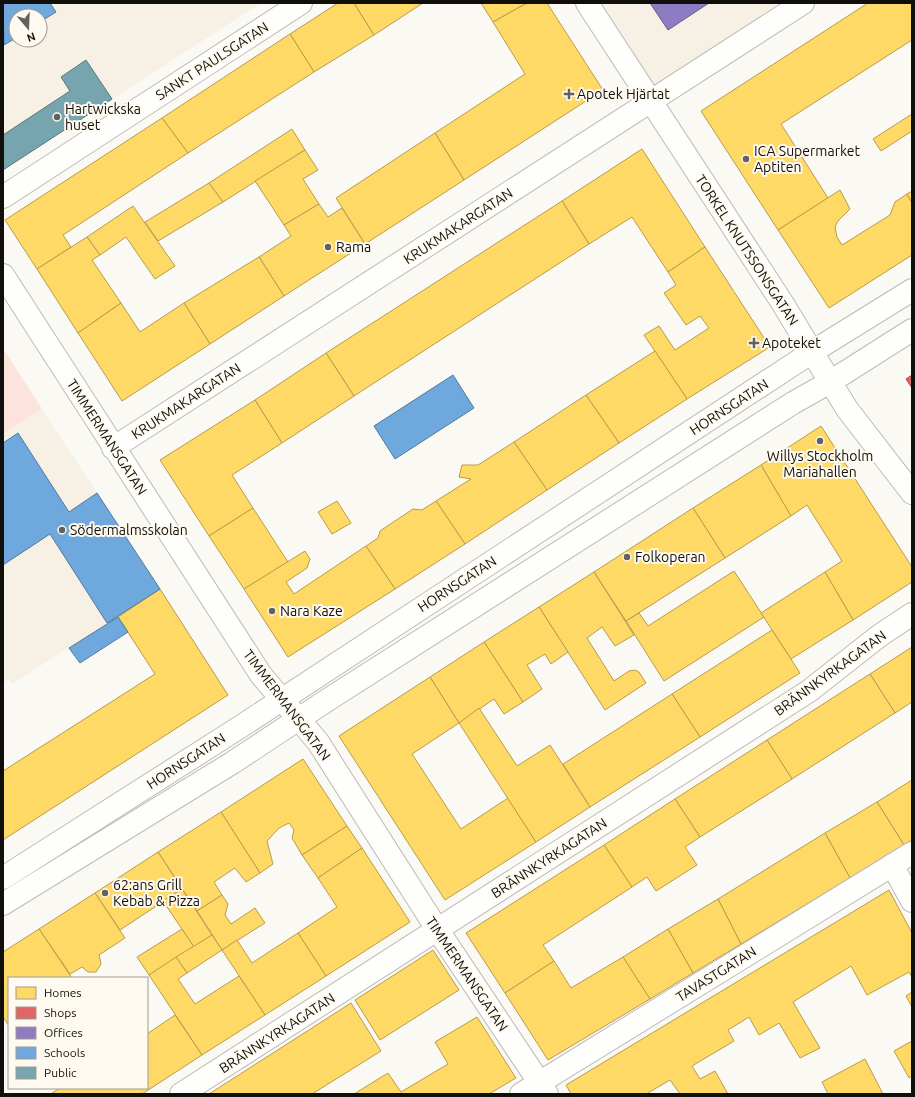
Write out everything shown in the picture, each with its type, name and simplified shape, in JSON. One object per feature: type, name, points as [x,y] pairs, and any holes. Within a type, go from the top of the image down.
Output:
[{"type":"street","name":"SANKT PAULSGATAN","points":[[3,197],[301,3]]},
{"type":"street","name":"TORKEL KNUTSSONSGATAN","points":[[587,3],[787,310],[847,409],[912,493]]},
{"type":"street","name":"KRUKMAKARGATAN","points":[[113,448],[803,3]]},
{"type":"street","name":"TIMMERMANSGATAN","points":[[3,275],[113,448],[261,675],[325,753],[437,929],[543,1088]]},
{"type":"street","name":"HORNSGATAN","points":[[3,878],[282,699],[812,352],[912,290]]},
{"type":"street","name":"HORNSGATAN","points":[[3,904],[232,763],[298,719],[793,403],[830,382],[912,330]]},
{"type":"street","name":"BRÄNNKYRKAGATAN","points":[[181,1094],[810,691],[879,636],[912,614]]},
{"type":"street","name":"TAVASTGATAN","points":[[521,1094],[543,1088],[912,853]]},
{"type":"street","points":[[892,865],[912,901]]},
{"type":"shaded area","points":[[3,3],[261,3],[3,170]]},
{"type":"shaded area","points":[[590,3],[797,3],[651,98]]},
{"type":"shaded area","points":[[3,348],[42,409],[3,434]]},
{"type":"shaded area","name":"Södermalmsskolan","points":[[42,409],[160,589],[12,684],[9,679],[3,683],[3,434]]},
{"type":"building: Homes","points":[[338,3],[354,3],[374,35],[314,72],[290,34]]},
{"type":"building: Homes","points":[[354,3],[423,3],[374,35]]},
{"type":"building: Homes","points":[[481,3],[527,3],[493,22]]},
{"type":"building: Homes","points":[[527,3],[547,3],[603,90],[464,180],[435,133],[525,74],[493,22]]},
{"type":"building: Homes","points":[[868,3],[912,3],[912,40],[781,124],[828,198],[778,230],[701,111]]},
{"type":"building: Homes","points":[[290,34],[314,72],[188,153],[162,118]]},
{"type":"building: Homes","points":[[912,114],[912,131],[881,151],[873,139]]},
{"type":"building: Homes","points":[[162,118],[188,153],[63,235],[71,247],[37,269],[5,220]]},
{"type":"building: Homes","points":[[292,129],[305,150],[223,202],[209,183]]},
{"type":"building: Homes","points":[[435,133],[464,180],[365,244],[336,198]]},
{"type":"building: Homes","points":[[642,149],[705,247],[668,272],[632,217],[589,244],[562,201]]},
{"type":"building: Homes","points":[[305,150],[318,170],[303,179],[319,204],[284,225],[255,181]]},
{"type":"building: Homes","points":[[209,183],[223,202],[158,241],[145,222]]},
{"type":"building: Homes","points":[[840,190],[850,209],[838,221],[835,227],[837,237],[842,245],[890,215],[895,202],[907,194],[912,203],[912,255],[829,308],[778,230]]},
{"type":"building: Homes","points":[[912,191],[912,203],[907,194]]},
{"type":"building: Homes","points":[[562,201],[589,244],[354,396],[326,353]]},
{"type":"building: Homes","points":[[319,204],[328,217],[342,208],[365,244],[284,296],[259,257],[291,236],[284,225]]},
{"type":"building: Homes","points":[[133,206],[175,266],[155,279],[126,237],[100,255],[87,237]]},
{"type":"building: Homes","points":[[87,237],[100,255],[92,260],[121,303],[78,333],[37,269]]},
{"type":"building: Homes","points":[[705,247],[770,347],[687,399],[644,335],[659,326],[675,350],[709,328],[700,316],[686,325],[664,293],[676,285],[668,272]]},
{"type":"building: Homes","points":[[259,257],[284,296],[210,344],[184,303]]},
{"type":"building: Homes","points":[[121,303],[140,332],[184,303],[210,344],[122,401],[78,333]]},
{"type":"building: Homes","points":[[655,351],[687,399],[619,443],[586,395]]},
{"type":"building: Homes","points":[[326,353],[354,396],[282,443],[255,400]]},
{"type":"building: Homes","points":[[586,395],[619,443],[547,490],[514,442]]},
{"type":"building: Homes","points":[[255,400],[282,443],[232,475],[253,508],[209,536],[160,460]]},
{"type":"building: Homes","points":[[821,426],[912,567],[912,582],[853,620],[825,572],[842,561],[807,505],[791,516],[761,465]]},
{"type":"building: Homes","points":[[514,442],[547,490],[465,544],[436,501],[471,479],[459,477],[462,465],[478,465]]},
{"type":"building: Homes","points":[[761,465],[791,516],[725,558],[693,508]]},
{"type":"building: Homes","points":[[337,501],[351,523],[332,534],[318,512]]},
{"type":"building: Homes","points":[[436,501],[465,544],[395,589],[366,546],[378,538],[380,531],[413,509],[422,510]]},
{"type":"building: Homes","points":[[253,508],[288,562],[244,589],[209,536]]},
{"type":"building: Homes","points":[[693,508],[725,558],[626,621],[594,572]]},
{"type":"building: Homes","points":[[366,546],[395,589],[288,657],[244,589],[305,551],[310,559],[307,568],[286,582],[294,594]]},
{"type":"building: Homes","points":[[734,571],[764,617],[664,681],[626,621],[639,613],[648,626]]},
{"type":"building: Homes","points":[[594,572],[634,635],[615,646],[602,627],[587,638],[614,681],[629,671],[635,670],[639,672],[646,683],[605,710],[539,607]]},
{"type":"building: Homes","points":[[825,572],[853,620],[791,659],[761,613]]},
{"type":"building: Homes","points":[[160,589],[228,695],[3,840],[3,771],[155,674],[118,617]]},
{"type":"building: Homes","points":[[539,607],[568,652],[551,664],[545,654],[527,665],[542,689],[523,702],[484,642]]},
{"type":"building: Homes","points":[[772,630],[800,673],[700,737],[672,694]]},
{"type":"building: Homes","points":[[484,642],[523,702],[504,714],[494,699],[459,723],[430,677]]},
{"type":"building: Homes","points":[[912,647],[912,702],[895,713],[870,674]]},
{"type":"building: Homes","points":[[870,674],[895,713],[792,779],[767,740]]},
{"type":"building: Homes","points":[[430,677],[459,723],[412,754],[461,829],[508,798],[536,842],[445,900],[339,736]]},
{"type":"building: Homes","points":[[672,694],[700,737],[590,807],[563,764]]},
{"type":"building: Homes","points":[[479,708],[517,766],[550,745],[590,807],[536,842],[459,723]]},
{"type":"building: Homes","points":[[767,740],[792,779],[700,837],[675,799]]},
{"type":"building: Homes","points":[[303,759],[347,826],[302,855],[292,838],[294,830],[289,823],[279,828],[267,841],[273,864],[260,873],[221,812]]},
{"type":"building: Homes","points":[[912,780],[912,840],[904,845],[877,802]]},
{"type":"building: Homes","points":[[675,799],[700,837],[685,847],[697,865],[656,891],[647,877],[632,887],[604,845]]},
{"type":"building: Homes","points":[[877,802],[904,845],[850,878],[825,833]]},
{"type":"building: Homes","points":[[221,812],[260,873],[246,882],[235,868],[214,882],[222,895],[197,911],[158,852]]},
{"type":"building: Homes","points":[[347,826],[362,848],[318,878],[302,855]]},
{"type":"building: Homes","points":[[825,833],[850,878],[741,944],[718,899]]},
{"type":"building: Homes","points":[[604,845],[632,887],[543,945],[554,961],[505,993],[466,933]]},
{"type":"building: Homes","points":[[362,848],[410,922],[326,976],[298,933],[337,907],[318,878]]},
{"type":"building: Homes","points":[[158,852],[182,889],[120,930],[95,893]]},
{"type":"building: Homes","points":[[182,889],[212,935],[194,947],[163,901]]},
{"type":"building: Homes","points":[[889,890],[912,933],[912,977],[909,972],[867,995],[851,966],[793,1002],[820,1048],[800,1058],[779,1023],[759,1035],[749,1017],[728,1030],[734,1041],[692,1066],[700,1079],[715,1071],[728,1094],[680,1094],[670,1080],[646,1094],[571,1094],[566,1085]]},
{"type":"building: Homes","points":[[95,893],[125,938],[99,955],[101,964],[96,972],[88,972],[82,967],[70,974],[39,929]]},
{"type":"building: Homes","points":[[222,895],[228,904],[225,915],[231,924],[255,908],[265,923],[222,950],[197,911]]},
{"type":"building: Homes","points":[[718,899],[741,944],[693,973],[668,929]]},
{"type":"building: Homes","points":[[39,929],[71,977],[8,977],[8,1024],[3,1017],[3,952]]},
{"type":"building: Homes","points":[[182,929],[194,947],[149,975],[137,957]]},
{"type":"building: Homes","points":[[668,929],[693,973],[650,999],[623,957]]},
{"type":"building: Homes","points":[[298,933],[326,976],[265,1015],[222,950],[237,940],[252,963]]},
{"type":"building: Homes","points":[[212,935],[222,950],[187,973],[176,957]]},
{"type":"building: Homes","points":[[433,950],[459,990],[380,1040],[355,1000]]},
{"type":"building: Homes","points":[[176,957],[187,973],[178,979],[195,1004],[239,976],[265,1015],[202,1055],[149,975]]},
{"type":"building: Homes","points":[[623,957],[650,999],[548,1060],[505,993],[554,961],[571,988]]},
{"type":"building: Homes","points":[[912,992],[912,1007],[906,996]]},
{"type":"building: Homes","points":[[351,1003],[381,1051],[312,1094],[209,1094]]},
{"type":"building: Homes","points":[[175,1015],[202,1055],[142,1094],[52,1093],[58,1089],[148,1089],[148,1033]]},
{"type":"building: Homes","points":[[477,1017],[516,1078],[489,1094],[354,1094],[388,1073],[401,1092],[448,1064],[435,1042]]},
{"type":"building: Homes","points":[[912,1041],[912,1076],[909,1078],[894,1051]]},
{"type":"building: Homes","points":[[865,1059],[883,1094],[828,1094],[822,1082]]},
{"type":"building: Shops","points":[[912,375],[912,388],[906,379]]},
{"type":"building: Offices","points":[[650,3],[709,3],[668,30]]},
{"type":"building: Schools","points":[[3,3],[50,3],[56,12],[48,17],[48,8],[8,8],[8,43],[4,45]]},
{"type":"building: Schools","points":[[453,375],[474,408],[395,459],[374,426]]},
{"type":"building: Schools","points":[[18,433],[69,512],[97,493],[160,589],[107,623],[50,534],[3,565],[3,443]]},
{"type":"building: Schools","points":[[118,617],[128,632],[80,663],[69,648]]},
{"type":"building: Public","name":"Hartwickska huset","points":[[86,60],[112,99],[3,170],[3,135],[70,91],[61,77]]},
{"type":"place","name":"Apotek Hjärtat","points":[[569,94]]},
{"type":"place","name":"Hartwickska huset","points":[[57,117]]},
{"type":"place","name":"ICA Supermarket Aptiten","points":[[746,159]]},
{"type":"place","name":"Rama","points":[[328,247]]},
{"type":"place","name":"Apoteket","points":[[754,343]]},
{"type":"place","name":"Willys Stockholm Mariahallen","points":[[820,441]]},
{"type":"place","name":"Södermalmsskolan","points":[[62,530]]},
{"type":"place","name":"Folkoperan","points":[[627,557]]},
{"type":"place","name":"Nara Kaze","points":[[272,611]]},
{"type":"place","name":"62:ans Grill Kebab & Pizza","points":[[105,893]]}]
